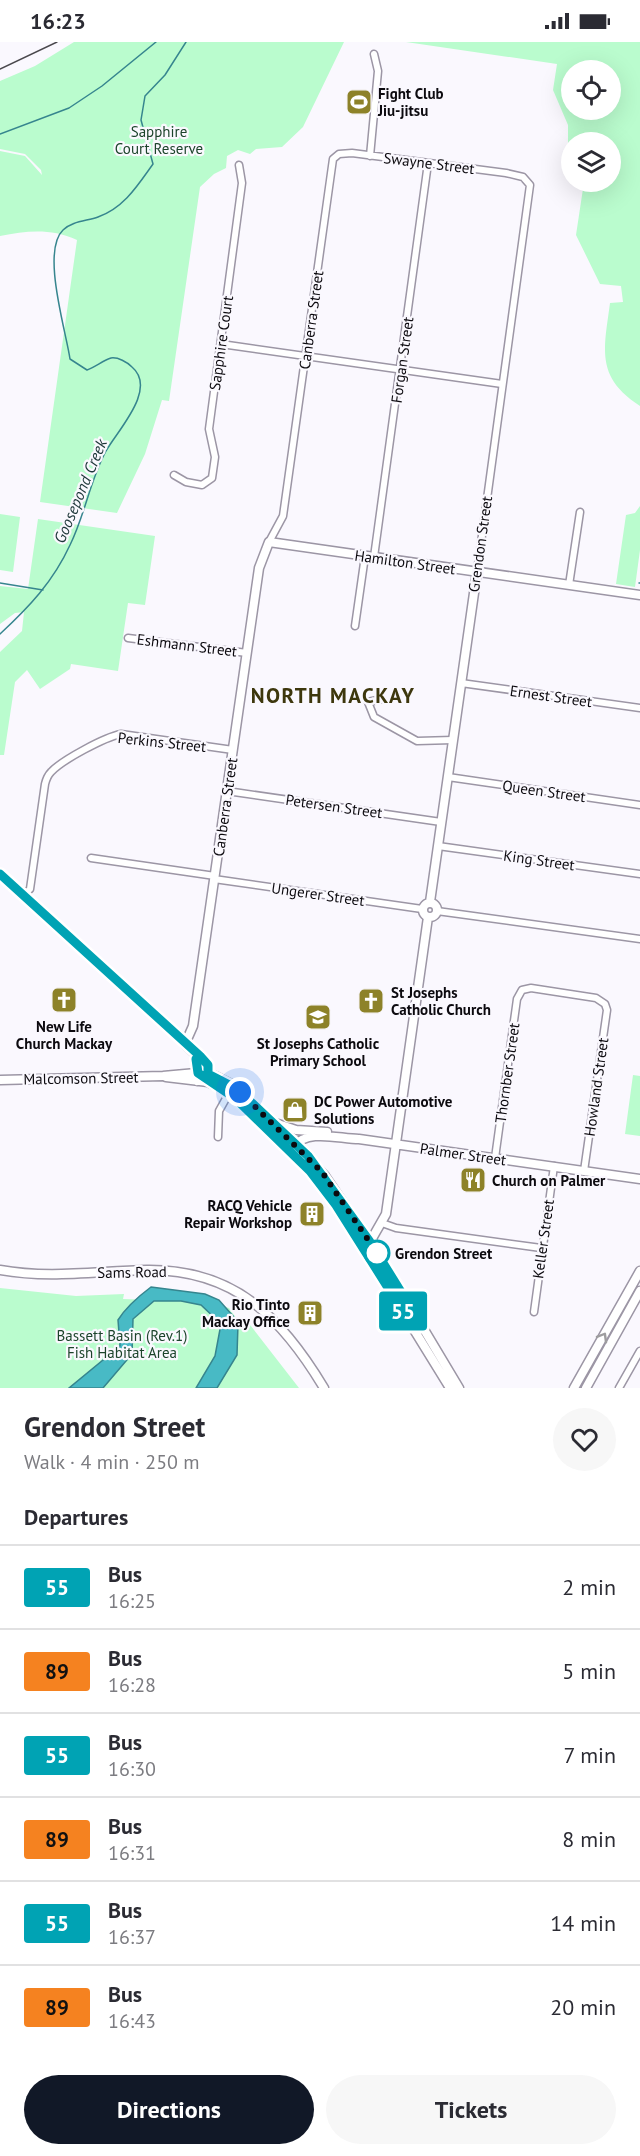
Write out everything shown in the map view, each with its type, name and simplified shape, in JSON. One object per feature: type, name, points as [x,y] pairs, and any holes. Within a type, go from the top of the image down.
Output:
[{"type":"street","points":[[369,156],[378,71],[374,54]]},
{"type":"street","name":"Swayne Street","points":[[332,166],[333,159],[339,154],[369,156],[516,175],[523,177],[530,185]]},
{"type":"street","name":"Forgan Street","points":[[355,626],[370,556],[400,368],[428,163]]},
{"type":"street","name":"Sapphire Court","points":[[174,476],[186,482],[202,485],[212,478],[215,457],[209,429],[242,183],[239,165]]},
{"type":"street","name":"Canberra Street","points":[[188,1047],[193,1029],[259,568],[269,542],[283,516],[332,166]]},
{"type":"street","name":"Grendon Street","points":[[430,902],[530,185]]},
{"type":"street","points":[[221,344],[502,384]]},
{"type":"street","points":[[569,585],[580,512]]},
{"type":"street","name":"Hamilton Street","points":[[269,542],[640,595]]},
{"type":"street","name":"Eshmann Street","points":[[128,638],[247,653]]},
{"type":"street","name":"Ernest Street","points":[[461,683],[640,708]]},
{"type":"street","points":[[360,698],[368,702],[382,699]]},
{"type":"street","points":[[368,702],[374,717],[417,741],[453,740]]},
{"type":"street","name":"Perkins Street","points":[[23,896],[30,889],[45,784],[49,773],[56,767],[107,738],[121,734],[233,750]]},
{"type":"street","name":"Queen Street","points":[[448,777],[640,805]]},
{"type":"street","name":"Petersen Street","points":[[227,791],[441,822]]},
{"type":"street","name":"King Street","points":[[438,846],[640,874]]},
{"type":"street","name":"Ungerer Street","points":[[91,858],[422,909]]},
{"type":"street","points":[[0,874],[188,1047],[198,1061],[202,1076]]},
{"type":"street","points":[[428,917],[422,909],[430,902],[436,906],[437,911]]},
{"type":"street","points":[[428,917],[435,915],[437,911]]},
{"type":"street","points":[[437,911],[640,939]]},
{"type":"street","points":[[364,1239],[383,1221],[428,917]]},
{"type":"street","name":"Thornber Street","points":[[495,1158],[517,999],[522,990],[531,988],[596,998],[605,1004]]},
{"type":"street","name":"Howland Street","points":[[584,1171],[606,1017],[605,1004]]},
{"type":"street","points":[[202,1076],[220,1084],[271,1121],[364,1239]]},
{"type":"street","points":[[202,1076],[220,1084],[291,1145],[308,1156],[364,1239],[444,1370],[459,1388]]},
{"type":"street","name":"Malcomson Street","points":[[0,1080],[202,1076]]},
{"type":"street","points":[[218,1137],[220,1084]]},
{"type":"street","points":[[219,1111],[229,1093]]},
{"type":"street","points":[[271,1121],[302,1130],[359,1139]]},
{"type":"street","points":[[291,1145],[302,1130]]},
{"type":"street","name":"Palmer Street","points":[[291,1145],[309,1137],[359,1139],[640,1179]]},
{"type":"street","points":[[308,1156],[312,1143],[323,1137]]},
{"type":"street","name":"Keller Street","points":[[534,1312],[554,1166]]},
{"type":"street","points":[[383,1221],[403,1228],[541,1248]]},
{"type":"street","name":"Sams Road","points":[[0,1270],[61,1275],[148,1270],[176,1272],[211,1281],[250,1300],[277,1322],[300,1350],[324,1388]]},
{"type":"street","points":[[574,1388],[640,1271]]},
{"type":"street","points":[[586,1388],[640,1291]]},
{"type":"street","points":[[619,1388],[637,1364],[640,1351]]},
{"type":"street","points":[[444,1370],[450,1388]]},
{"type":"green space","name":"Sapphire Court Reserve","points":[[74,42],[344,42],[303,127],[282,147],[256,149],[250,154],[238,150],[227,156],[226,168],[214,174],[200,187],[169,401],[162,400],[145,454],[117,513],[40,502],[77,240],[48,232],[0,236],[0,151],[25,156],[42,175],[41,170],[25,154],[0,149],[0,81],[35,66]]},
{"type":"green space","points":[[406,42],[640,42],[640,406],[615,384],[606,361],[605,348],[610,303],[623,302],[621,286],[600,284],[576,235],[582,192],[621,192],[621,132],[568,132],[566,120],[621,120],[621,60],[561,60],[561,109],[553,90],[557,64]]},
{"type":"green space","points":[[640,506],[640,550],[635,587],[616,584],[626,515],[635,513]]},
{"type":"green space","points":[[0,514],[20,517],[13,572],[0,570]]},
{"type":"green space","points":[[38,519],[155,536],[145,605],[128,603],[118,671],[71,664],[70,669],[40,689],[27,670],[15,682],[4,755],[0,755],[0,652],[22,631],[24,612],[15,613],[0,624],[0,586],[28,589]]},
{"type":"green space","points":[[633,1075],[640,1076],[640,1136],[625,1134]]},
{"type":"green space","name":"Bassett Basin (Rev.1) Fish Habitat Area","points":[[0,1288],[76,1296],[124,1294],[123,1299],[184,1301],[185,1296],[229,1308],[242,1326],[244,1317],[299,1388],[0,1388]]},
{"type":"water","points":[[151,1287],[205,1294],[219,1300],[233,1316],[238,1324],[237,1355],[217,1388],[196,1388],[215,1356],[221,1324],[201,1305],[181,1301],[154,1301],[133,1319],[132,1354],[103,1388],[69,1388],[120,1346],[118,1320],[133,1302]]},
{"type":"waterway","points":[[0,134],[69,108],[102,86],[156,42]]},
{"type":"waterway","name":"Goosepond Creek","points":[[0,634],[40,593],[56,571],[75,534],[100,462],[133,410],[140,387],[139,376],[132,367],[119,359],[111,358],[87,370],[70,359],[54,273],[57,240],[63,230],[71,225],[98,217],[123,202],[153,164],[141,120],[145,96],[165,75],[186,42]]},
{"type":"waterway","points":[[0,583],[43,590]]},
{"type":"railway","points":[[0,69],[57,42]]},
{"type":"bus line","name":"55","points":[[0,874],[200,1056],[208,1065],[208,1074],[219,1077],[237,1089],[308,1156],[322,1172],[386,1266],[411,1308],[409,1311],[404,1313],[322,1185],[280,1139],[235,1098],[198,1073],[196,1059]]},
{"type":"place","name":"Fight Club Jiu-jitsu","points":[[359,102]]},
{"type":"place","name":"New Life Church Mackay","points":[[64,1000]]},
{"type":"place","name":"St Josephs Catholic Church","points":[[371,1001]]},
{"type":"place","name":"St Josephs Catholic Primary School","points":[[318,1017]]},
{"type":"place","name":"DC Power Automotive Solutions","points":[[295,1110]]},
{"type":"place","name":"Church on Palmer","points":[[473,1180]]},
{"type":"place","name":"RACQ Vehicle Repair Workshop","points":[[312,1214]]},
{"type":"place","name":"Grendon Street","points":[[377,1253]]},
{"type":"place","name":"Rio Tinto Mackay Office","points":[[310,1313]]},
{"type":"district","name":"NORTH MACKAY","points":[[333,695]]},
{"type":"route","points":[[240,1092],[292,1140],[322,1172],[377,1253]]}]
